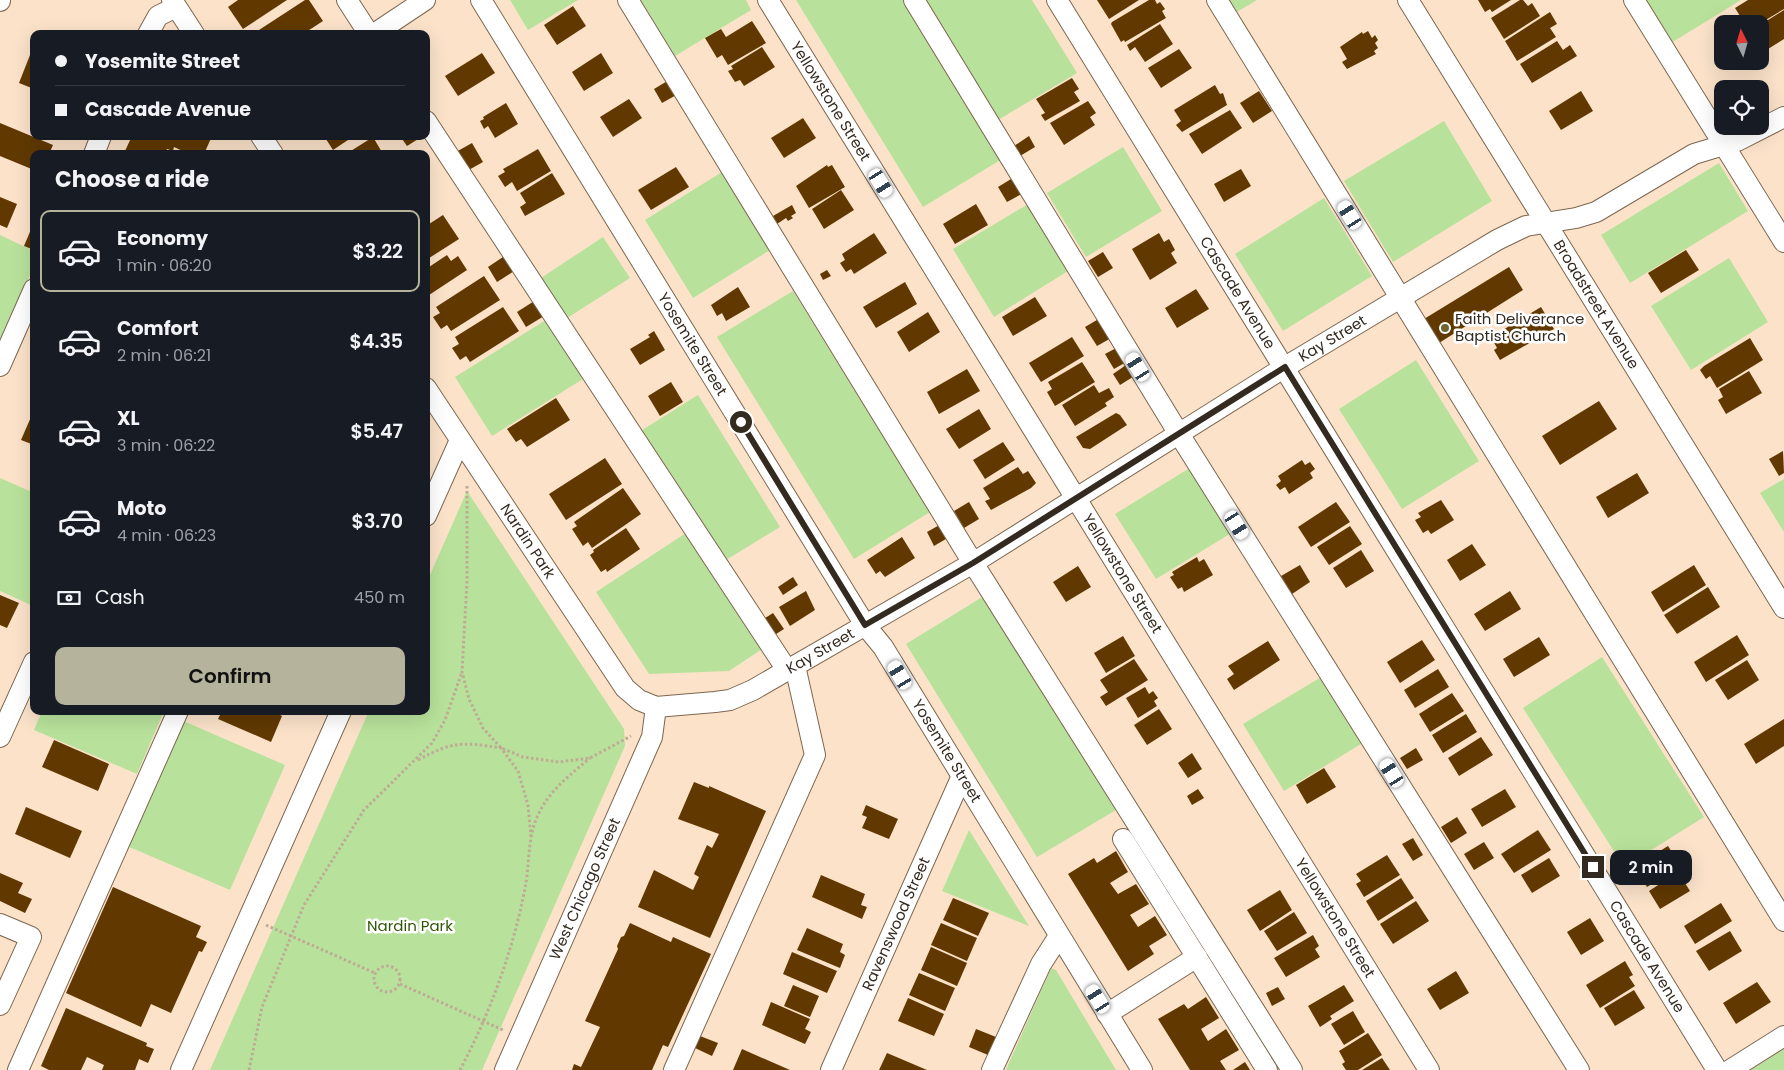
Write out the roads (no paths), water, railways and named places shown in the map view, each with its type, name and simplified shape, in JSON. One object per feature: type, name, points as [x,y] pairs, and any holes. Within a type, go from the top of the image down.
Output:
[{"type":"street","points":[[347,0],[366,30]]},
{"type":"street","points":[[380,30],[425,0]]},
{"type":"street","name":"Yosemite Street","points":[[481,0],[865,625],[883,647],[1142,1070]]},
{"type":"street","points":[[628,0],[973,563],[1292,1070]]},
{"type":"street","name":"Yellowstone Street","points":[[768,0],[1429,1070]]},
{"type":"street","points":[[914,0],[1179,434],[1579,1070]]},
{"type":"street","name":"Cascade Avenue","points":[[1057,0],[1717,1070]]},
{"type":"street","points":[[1217,0],[1784,921]]},
{"type":"street","name":"Broadstreet Avenue","points":[[1408,0],[1784,608]]},
{"type":"street","points":[[1634,0],[1784,242]]},
{"type":"street","points":[[150,30],[158,16],[174,4],[191,30]]},
{"type":"street","name":"Kay Street","points":[[656,707],[730,700],[753,690],[973,563],[1285,367],[1497,240],[1526,226],[1576,218],[1596,212],[1680,161],[1694,154],[1724,145],[1784,117]]},
{"type":"street","points":[[430,127],[791,668],[815,755],[674,1070]]},
{"type":"street","points":[[0,366],[30,299]]},
{"type":"street","name":"Nardin Park","points":[[430,394],[625,688],[639,700],[656,707]]},
{"type":"street","points":[[430,507],[460,440]]},
{"type":"street","points":[[0,737],[30,671]]},
{"type":"street","name":"West Chicago Street","points":[[505,1070],[652,737],[656,707]]},
{"type":"street","points":[[18,1070],[176,715]]},
{"type":"street","points":[[181,1070],[339,715]]},
{"type":"street","name":"Ravenswood Street","points":[[831,1070],[962,778]]},
{"type":"street","points":[[1123,839],[1267,1070]]},
{"type":"street","points":[[0,924],[31,937],[0,1005]]},
{"type":"street","points":[[992,1070],[1040,964],[1059,936]]},
{"type":"street","points":[[1108,1014],[1197,957]]},
{"type":"street","points":[[1730,1070],[1784,1036]]},
{"type":"place","name":"Faith Deliverance Baptist Church","points":[[1445,328]]}]
